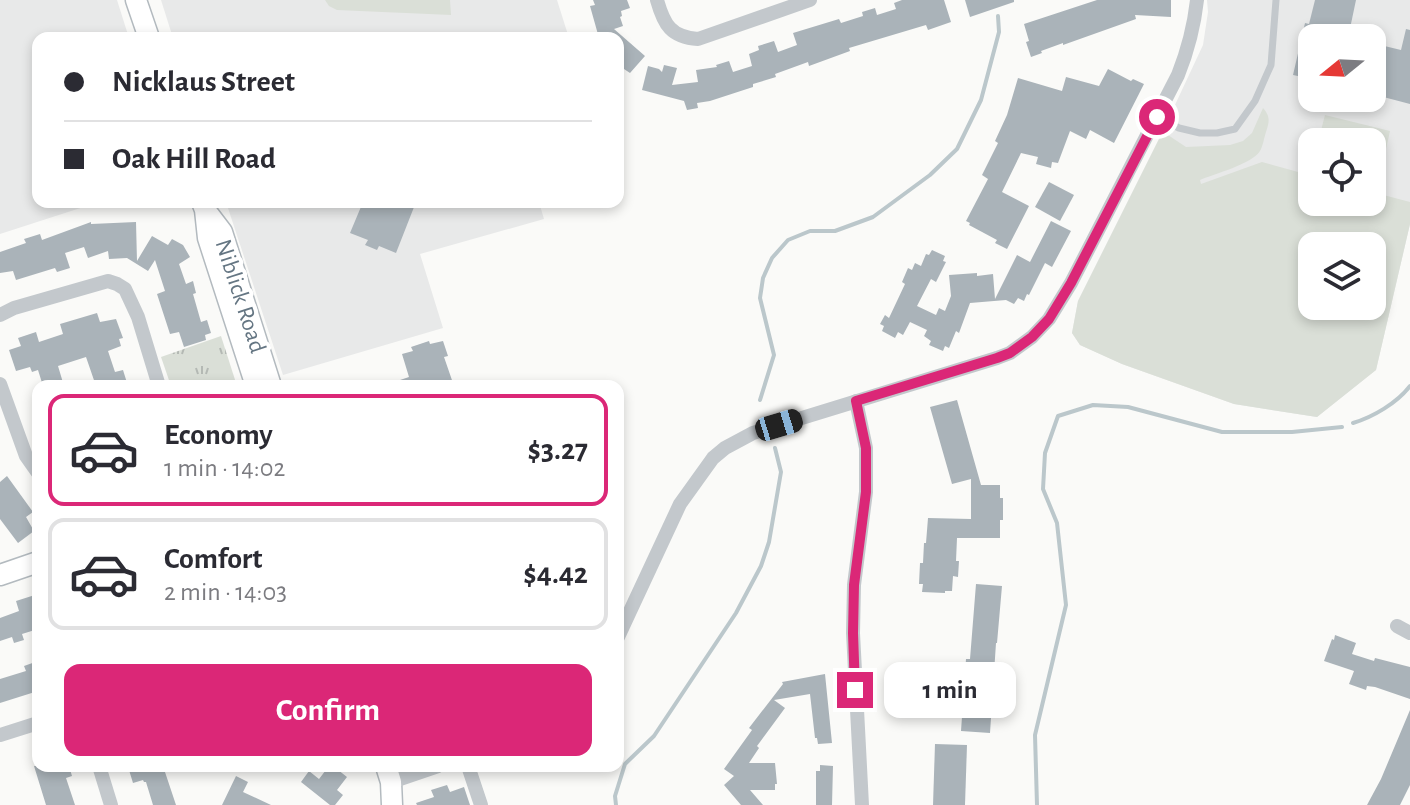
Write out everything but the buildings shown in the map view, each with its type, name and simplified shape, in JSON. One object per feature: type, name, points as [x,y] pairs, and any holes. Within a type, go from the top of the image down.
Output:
[{"type":"main road","points":[[136,0],[147,32]]},
{"type":"main road","name":"Niblick Road","points":[[204,208],[208,238],[254,380]]},
{"type":"main road","name":"Niblick Road","points":[[205,208],[222,232],[269,380]]},
{"type":"main road","points":[[0,575],[32,564]]},
{"type":"main road","points":[[388,774],[392,805]]},
{"type":"main road","points":[[388,774],[408,805]]},
{"type":"street","points":[[657,0],[667,25],[683,38],[698,39],[810,0]]},
{"type":"street","points":[[624,624],[680,504],[713,458],[725,448],[753,433],[1010,353],[1049,319],[1071,283],[1178,75],[1190,44],[1197,0]]},
{"type":"street","points":[[0,315],[14,308],[108,281],[117,284],[125,289],[138,317],[157,380]]},
{"type":"street","points":[[0,384],[26,456],[32,464]]},
{"type":"street","points":[[856,401],[866,448],[866,492],[854,585],[853,633],[862,805]]},
{"type":"street","points":[[0,735],[32,725]]},
{"type":"street","points":[[101,772],[111,805]]},
{"type":"street","points":[[470,772],[481,805]]},
{"type":"lane","points":[[1157,117],[1179,128],[1200,133],[1235,129],[1255,101],[1271,65],[1276,0]]},
{"type":"shaded area","points":[[0,0],[117,0],[127,32],[32,32],[32,208],[80,208],[0,234]]},
{"type":"shaded area","points":[[161,0],[557,0],[567,32],[171,32]]},
{"type":"shaded area","points":[[1207,0],[1410,0],[1410,224],[1376,370],[1317,417],[1234,404],[1122,364],[1080,345],[1072,333],[1078,301],[1203,45]]},
{"type":"shaded area","points":[[228,208],[541,208],[544,219],[420,254],[443,328],[283,375]]},
{"type":"green space","points":[[325,0],[450,0],[451,15],[337,10]]},
{"type":"green space","points":[[1263,108],[1268,122],[1263,144],[1256,156],[1200,180],[1201,184],[1262,162],[1298,172],[1298,216],[1386,216],[1386,196],[1410,202],[1410,224],[1376,370],[1317,417],[1234,404],[1122,364],[1080,345],[1072,333],[1078,301],[1160,137],[1168,135],[1186,147],[1230,145],[1243,141],[1252,133]]},
{"type":"green space","points":[[1325,115],[1378,128],[1322,128]]},
{"type":"green space","points":[[221,336],[235,380],[169,380],[161,357]]},
{"type":"waterway","points":[[760,400],[774,355],[760,298],[763,278],[772,258],[788,240],[810,231],[835,231],[873,217],[930,175],[957,149],[981,100],[999,32],[998,16]]},
{"type":"waterway","points":[[1353,423],[1384,409],[1410,386]]},
{"type":"waterway","points":[[1037,805],[1035,735],[1066,605],[1057,523],[1043,489],[1045,453],[1058,416],[1093,405],[1128,407],[1222,432],[1292,432],[1342,427]]},
{"type":"waterway","points":[[624,767],[654,736],[736,613],[761,566],[769,542],[781,472],[775,448]]},
{"type":"waterway","points":[[616,805],[615,796],[622,772]]},
{"type":"route","points":[[855,690],[854,585],[866,492],[866,448],[856,401],[997,358],[1010,353],[1032,337],[1049,319],[1071,283],[1157,117]]}]
